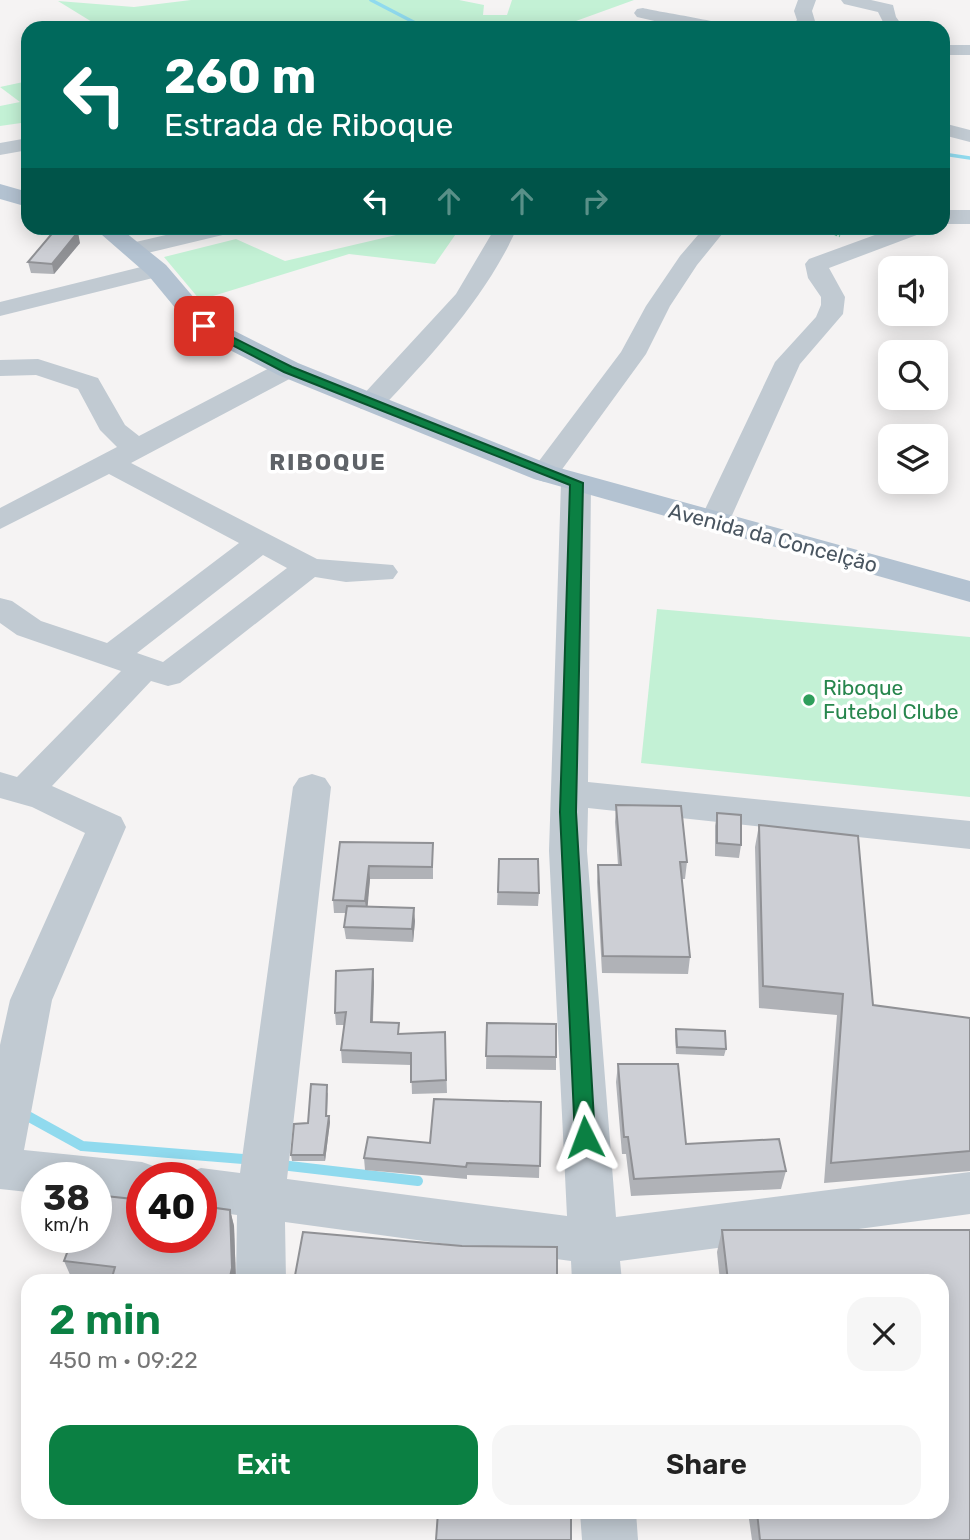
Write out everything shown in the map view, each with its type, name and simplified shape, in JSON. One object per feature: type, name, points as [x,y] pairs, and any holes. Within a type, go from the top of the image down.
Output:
[{"type":"main road","points":[[0,191],[21,198]]},
{"type":"main road","name":"Avenida da Concelção","points":[[124,235],[204,326],[288,369],[561,478],[970,592]]},
{"type":"street","points":[[806,21],[803,11],[807,0]]},
{"type":"street","points":[[850,0],[887,9],[890,21]]},
{"type":"street","points":[[643,13],[672,21]]},
{"type":"street","points":[[950,50],[970,50]]},
{"type":"street","points":[[950,131],[970,136]]},
{"type":"street","points":[[0,149],[21,145]]},
{"type":"street","points":[[950,217],[970,217]]},
{"type":"street","points":[[371,403],[419,352],[464,298],[502,235]]},
{"type":"street","points":[[596,1262],[587,1163],[568,793],[561,478],[634,354],[658,306],[688,261],[710,235]]},
{"type":"street","points":[[714,522],[788,362],[796,349],[831,317],[835,304],[833,295],[820,279],[817,264],[837,254],[872,246],[898,235]]},
{"type":"street","points":[[0,309],[157,270]]},
{"type":"street","points":[[0,368],[38,367],[89,384],[114,430],[138,450]]},
{"type":"street","points":[[4,515],[111,464],[288,369]]},
{"type":"street","points":[[111,464],[309,567],[346,572],[382,572]]},
{"type":"street","points":[[110,657],[260,542]]},
{"type":"street","points":[[0,608],[29,628],[168,675],[309,567]]},
{"type":"street","points":[[12,789],[145,667]]},
{"type":"street","points":[[261,1274],[261,1196],[312,788]]},
{"type":"street","points":[[0,1154],[16,1000],[107,827],[44,797],[12,789]]},
{"type":"street","points":[[568,793],[970,835]]},
{"type":"street","points":[[0,1168],[21,1170]]},
{"type":"street","points":[[217,1191],[261,1196],[596,1262],[970,1193]]},
{"type":"street","points":[[608,1519],[610,1540]]},
{"type":"green space","points":[[191,0],[459,0],[484,5],[483,15],[507,15],[512,0],[634,0],[576,21],[90,21],[58,1],[134,7]]},
{"type":"green space","points":[[21,82],[21,123],[0,126],[0,106],[20,102],[0,87]]},
{"type":"green space","points":[[396,235],[455,235],[435,264],[349,254],[200,300],[164,257],[236,239],[285,261]]},
{"type":"green space","name":"Riboque Futebol Clube","points":[[657,609],[970,637],[970,797],[641,763]]},
{"type":"building","points":[[51,235],[76,235],[52,264],[28,262]]},
{"type":"building","points":[[616,805],[681,806],[687,862],[680,862],[690,957],[603,956],[598,865],[621,865]]},
{"type":"building","points":[[717,813],[741,815],[741,845],[717,843]]},
{"type":"building","points":[[759,825],[858,836],[873,1005],[970,1018],[970,1151],[831,1163],[843,994],[763,986]]},
{"type":"building","points":[[340,842],[433,843],[432,867],[369,866],[365,901],[333,900]]},
{"type":"building","points":[[499,859],[538,859],[539,893],[498,892]]},
{"type":"building","points":[[347,906],[414,908],[412,929],[344,927]]},
{"type":"building","points":[[373,969],[371,1022],[399,1023],[398,1034],[445,1032],[446,1080],[411,1082],[411,1053],[341,1050],[346,1012],[335,1013],[336,971]]},
{"type":"building","points":[[487,1023],[556,1024],[556,1057],[486,1056]]},
{"type":"building","points":[[676,1029],[725,1031],[726,1049],[677,1047]]},
{"type":"building","points":[[618,1064],[678,1064],[686,1144],[779,1139],[786,1171],[634,1179],[628,1137],[624,1137]]},
{"type":"building","points":[[311,1084],[327,1085],[326,1116],[329,1116],[324,1155],[291,1155],[294,1124],[308,1123]]},
{"type":"building","points":[[434,1099],[541,1102],[540,1166],[467,1163],[466,1167],[364,1158],[368,1137],[430,1143]]},
{"type":"building","points":[[112,1197],[126,1198],[126,1253],[217,1253],[217,1208],[230,1210],[231,1274],[113,1274],[115,1267],[64,1261],[67,1253],[112,1253]]},
{"type":"building","points":[[722,1230],[970,1230],[970,1540],[760,1540],[758,1519],[949,1519],[949,1274],[727,1274]]},
{"type":"building","points":[[303,1232],[462,1246],[557,1247],[557,1274],[295,1274]]},
{"type":"building","points":[[438,1519],[571,1519],[571,1540],[436,1540]]},
{"type":"waterway","points":[[371,0],[412,21]]},
{"type":"waterway","points":[[950,155],[970,158]]},
{"type":"waterway","points":[[24,1114],[82,1146],[243,1159]]},
{"type":"waterway","points":[[281,1165],[418,1181]]},
{"type":"place","name":"Riboque Futebol Clube","points":[[809,700]]},
{"type":"district","name":"RIBOQUE","points":[[328,462]]},
{"type":"route","points":[[204,326],[288,369],[545,473],[576,483],[568,851],[585,1137]]}]
